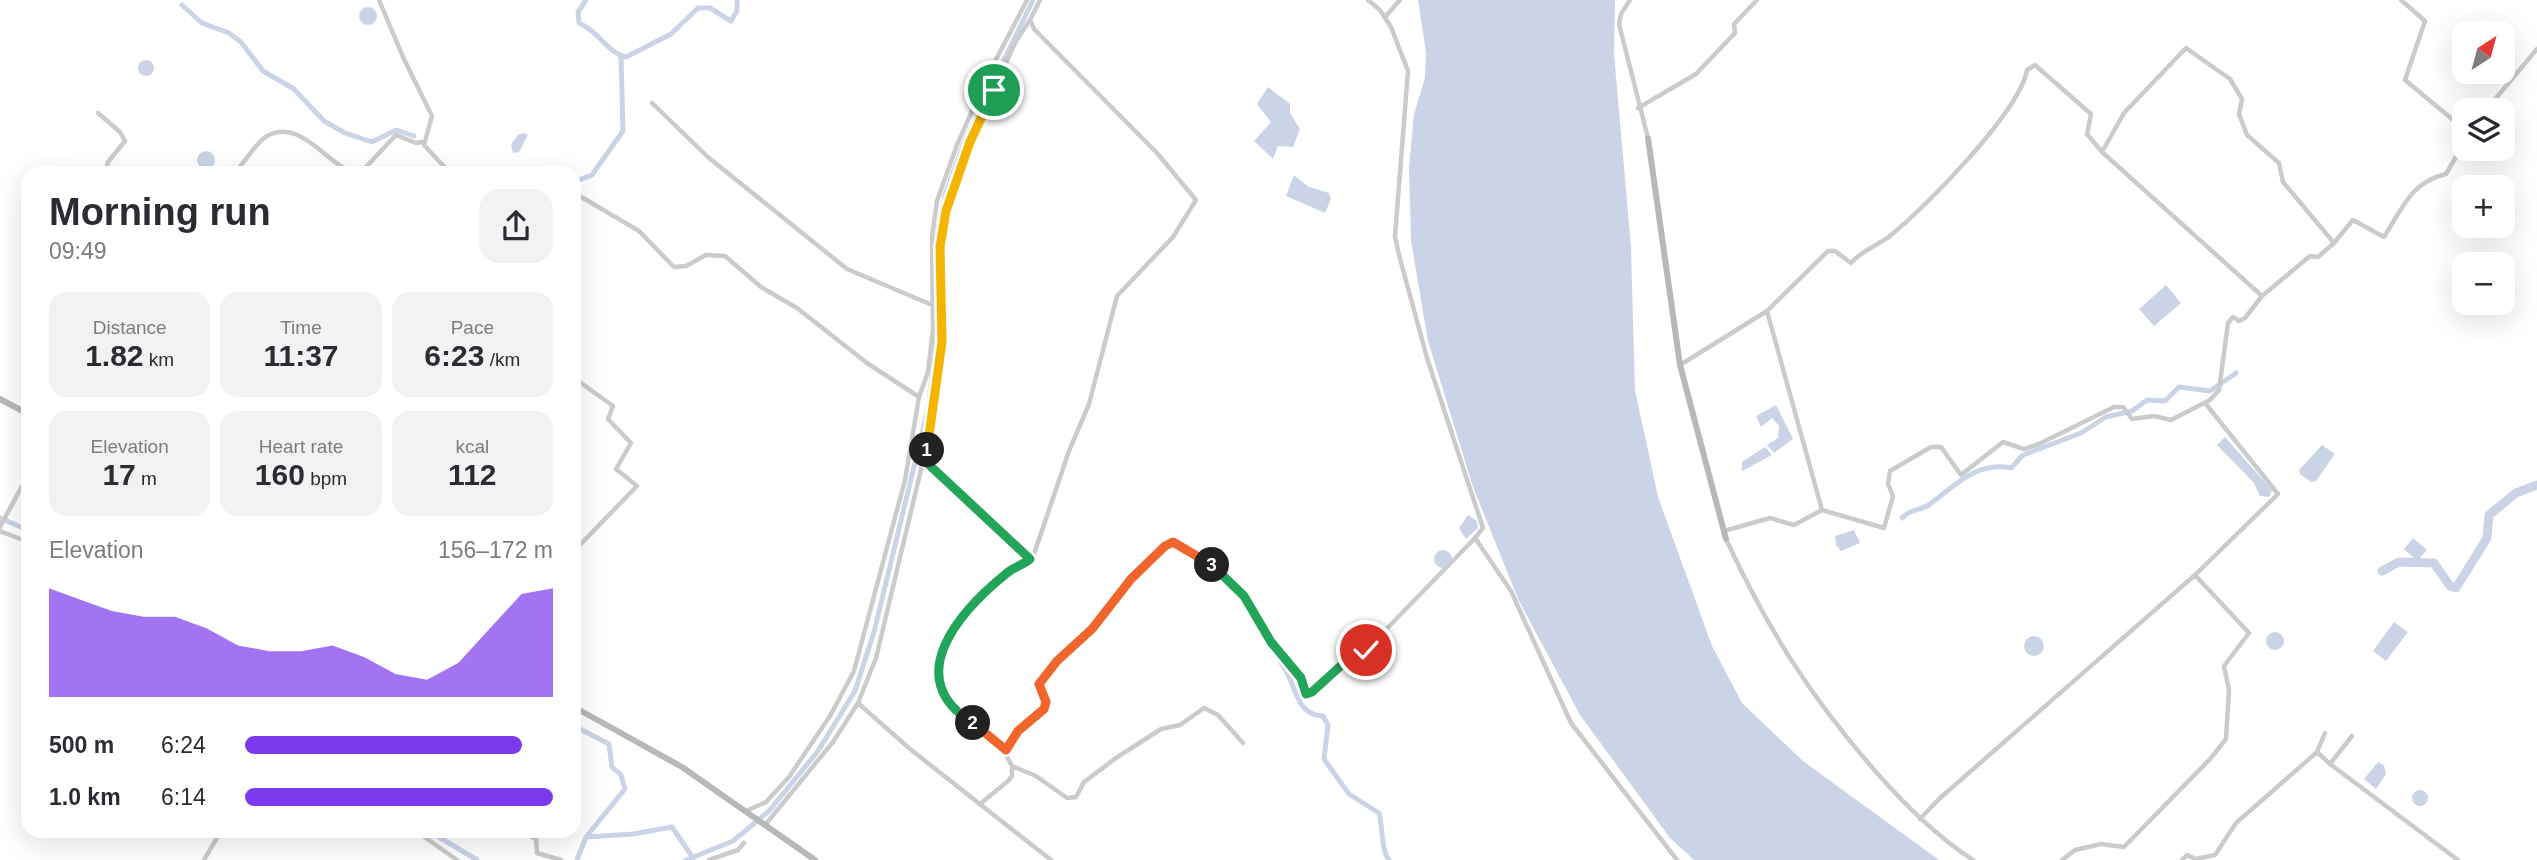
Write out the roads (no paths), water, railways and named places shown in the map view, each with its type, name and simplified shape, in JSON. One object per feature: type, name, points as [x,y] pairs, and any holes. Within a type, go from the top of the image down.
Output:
[{"type":"street","points":[[379,0],[402,57],[432,116],[433,122],[423,142]]},
{"type":"street","points":[[747,812],[766,802],[789,777],[830,716],[854,671],[905,480],[919,397],[927,377],[932,346],[932,237],[937,201],[957,145],[989,73],[1027,0]]},
{"type":"street","points":[[764,824],[825,755],[858,703],[881,641],[925,461],[941,359],[940,241],[946,211],[973,135],[1016,41],[1040,0]]},
{"type":"street","points":[[1004,751],[1018,731],[1044,709],[1046,702],[1039,684],[1049,670],[1092,629],[1116,594],[1146,562],[1169,544],[1185,547],[1207,561],[1238,588],[1271,642],[1297,671],[1304,692],[1309,694],[1346,661],[1363,653],[1483,528],[1427,358],[1395,236],[1408,71],[1405,56],[1385,17],[1368,0]]},
{"type":"street","points":[[1385,17],[1401,0]]},
{"type":"street","points":[[1630,0],[1620,14],[1619,24],[1648,138],[1680,365],[1698,443],[1726,539],[1779,644],[1827,716],[1920,819],[1973,860]]},
{"type":"street","points":[[1639,108],[1696,74],[1735,33],[1734,24],[1757,0]]},
{"type":"street","points":[[2401,0],[2425,21],[2405,80],[2452,119]]},
{"type":"street","points":[[981,804],[1008,781],[1012,776],[1012,766],[1004,751],[979,726],[948,703],[938,673],[943,644],[994,584],[1034,554],[1069,451],[1089,404],[1117,296],[1173,237],[1196,200],[1143,137],[1034,29],[1030,20]]},
{"type":"street","points":[[2102,152],[2124,113],[2186,48],[2230,79],[2242,99],[2239,114],[2247,135],[2279,163],[2283,182],[2334,243]]},
{"type":"street","points":[[2496,98],[2537,49]]},
{"type":"street","points":[[1680,365],[1767,311],[1828,251],[1835,251],[1852,263],[1870,246],[1890,236],[1973,154],[2024,86],[2027,70],[2035,65],[2091,114],[2087,134],[2102,152],[2262,296]]},
{"type":"street","points":[[652,103],[709,158],[847,269],[932,305]]},
{"type":"street","points":[[98,113],[120,132],[125,141],[107,166]]},
{"type":"street","points":[[240,166],[266,136],[294,133],[307,139],[340,166]]},
{"type":"street","points":[[367,166],[396,135],[416,143],[423,142]]},
{"type":"street","points":[[423,142],[444,166]]},
{"type":"street","points":[[1724,531],[1770,518],[1794,524],[1822,510],[1884,528],[1893,496],[1888,484],[1889,471],[1931,447],[1941,447],[1961,475],[2003,442],[2024,449],[2114,407],[2122,406],[2130,418],[2171,419],[2205,403],[2219,390],[2228,323],[2233,317],[2239,321],[2245,318],[2262,296],[2310,256],[2318,257],[2353,220],[2384,237],[2414,189],[2428,178],[2446,174],[2454,161]]},
{"type":"street","points":[[581,197],[639,231],[674,267],[686,266],[706,255],[725,256],[761,287],[797,308],[867,363],[919,397]]},
{"type":"street","points":[[1767,311],[1774,347],[1822,510]]},
{"type":"street","points":[[581,383],[613,407],[608,419],[631,443],[616,469],[637,486],[581,544]]},
{"type":"street","points":[[0,399],[21,410]]},
{"type":"street","points":[[1920,819],[2196,575],[2278,494],[2278,490],[2205,403]]},
{"type":"street","points":[[925,461],[1030,559]]},
{"type":"street","points":[[21,488],[0,528],[21,538]]},
{"type":"street","points":[[1475,538],[1511,591],[1571,723],[1677,860]]},
{"type":"street","points":[[2062,860],[2075,850],[2101,844],[2124,847],[2211,758],[2226,739],[2229,691],[2224,666],[2249,633],[2196,575]]},
{"type":"street","points":[[858,703],[1051,860]]},
{"type":"street","points":[[1012,766],[1037,776],[1067,798],[1076,797],[1084,782],[1116,758],[1168,725],[1180,725],[1204,708],[1218,715],[1242,743]]},
{"type":"street","points":[[581,711],[682,767],[815,860]]},
{"type":"street","points":[[2182,860],[2187,855],[2196,859],[2216,855],[2236,823],[2317,752],[2325,733]]},
{"type":"street","points":[[2330,764],[2352,736]]},
{"type":"street","points":[[2317,752],[2458,860]]},
{"type":"street","points":[[204,860],[217,838]]},
{"type":"street","points":[[426,838],[457,860]]},
{"type":"street","points":[[534,838],[537,853],[561,860]]},
{"type":"street","points":[[709,860],[738,850],[744,843]]},
{"type":"water","points":[[1418,0],[1615,0],[1614,54],[1631,247],[1635,390],[1658,497],[1712,646],[1742,703],[1803,761],[1939,860],[1694,860],[1670,838],[1580,715],[1519,601],[1473,487],[1428,341],[1411,241],[1409,168],[1414,114],[1425,78],[1426,53]]},
{"type":"water","points":[[368,7],[374,10],[377,16],[374,22],[368,25],[362,22],[359,16],[362,10]]},
{"type":"water","points":[[143,60],[149,60],[154,68],[152,74],[143,76],[138,71],[138,65]]},
{"type":"water","points":[[1268,87],[1290,104],[1290,113],[1300,129],[1293,147],[1278,146],[1273,159],[1254,141],[1271,122],[1257,104]]},
{"type":"water","points":[[519,134],[528,135],[519,152],[513,153],[511,144]]},
{"type":"water","points":[[202,152],[210,152],[214,156],[212,166],[198,164],[198,156]]},
{"type":"water","points":[[1294,175],[1309,187],[1329,193],[1331,199],[1325,213],[1286,196]]},
{"type":"water","points":[[2166,285],[2181,303],[2154,326],[2139,309]]},
{"type":"water","points":[[1776,405],[1793,439],[1774,453],[1767,445],[1778,438],[1779,426],[1772,418],[1761,427],[1756,416]]},
{"type":"water","points":[[2225,437],[2272,490],[2269,497],[2260,496],[2254,483],[2217,445]]},
{"type":"water","points":[[2322,445],[2335,454],[2316,481],[2311,482],[2300,474],[2299,470]]},
{"type":"water","points":[[1765,447],[1772,455],[1742,471],[1742,462]]},
{"type":"water","points":[[1468,515],[1477,521],[1478,528],[1466,539],[1459,528]]},
{"type":"water","points":[[1854,530],[1860,543],[1841,551],[1836,545],[1835,536]]},
{"type":"water","points":[[2413,538],[2427,550],[2417,561],[2404,549]]},
{"type":"water","points":[[1439,550],[1447,550],[1452,559],[1450,566],[1439,568],[1434,563],[1434,555]]},
{"type":"water","points":[[2394,622],[2408,632],[2386,661],[2373,651]]},
{"type":"water","points":[[2275,632],[2281,635],[2284,641],[2281,647],[2275,650],[2269,647],[2266,641],[2269,635]]},
{"type":"water","points":[[2034,636],[2041,639],[2044,646],[2041,653],[2034,656],[2027,653],[2024,646],[2027,639]]},
{"type":"water","points":[[2378,762],[2384,765],[2386,774],[2376,789],[2364,779]]},
{"type":"water","points":[[2417,790],[2423,790],[2428,798],[2426,804],[2417,806],[2412,801],[2412,795]]},
{"type":"waterway","points":[[586,0],[578,12],[579,23],[613,51],[626,57],[671,34],[698,8],[710,8],[731,21],[737,11],[737,0]]},
{"type":"waterway","points":[[686,860],[733,841],[769,811],[818,751],[855,691],[874,632],[928,409],[937,335],[936,241],[945,195],[963,145],[1033,0]]},
{"type":"waterway","points":[[182,5],[202,23],[229,33],[241,42],[263,71],[294,89],[324,121],[345,133],[372,142],[396,130],[414,136]]},
{"type":"waterway","points":[[581,179],[592,175],[623,131],[621,56]]},
{"type":"waterway","points":[[1902,518],[1927,506],[1977,471],[2011,468],[2023,455],[2081,433],[2106,417],[2132,411],[2147,400],[2165,401],[2179,387],[2210,391],[2236,373]]},
{"type":"waterway","points":[[2382,571],[2399,562],[2434,563],[2450,586],[2456,588],[2487,538],[2489,515],[2516,493],[2537,485]]},
{"type":"waterway","points":[[0,518],[21,527]]},
{"type":"waterway","points":[[1281,663],[1301,704],[1306,710],[1323,716],[1328,725],[1324,759],[1349,794],[1379,813],[1383,845],[1389,860]]},
{"type":"waterway","points":[[577,860],[586,837],[625,789],[621,775],[612,767],[609,744],[581,730]]},
{"type":"waterway","points":[[586,837],[633,834],[672,827],[693,858]]},
{"type":"waterway","points":[[441,838],[477,860]]}]
